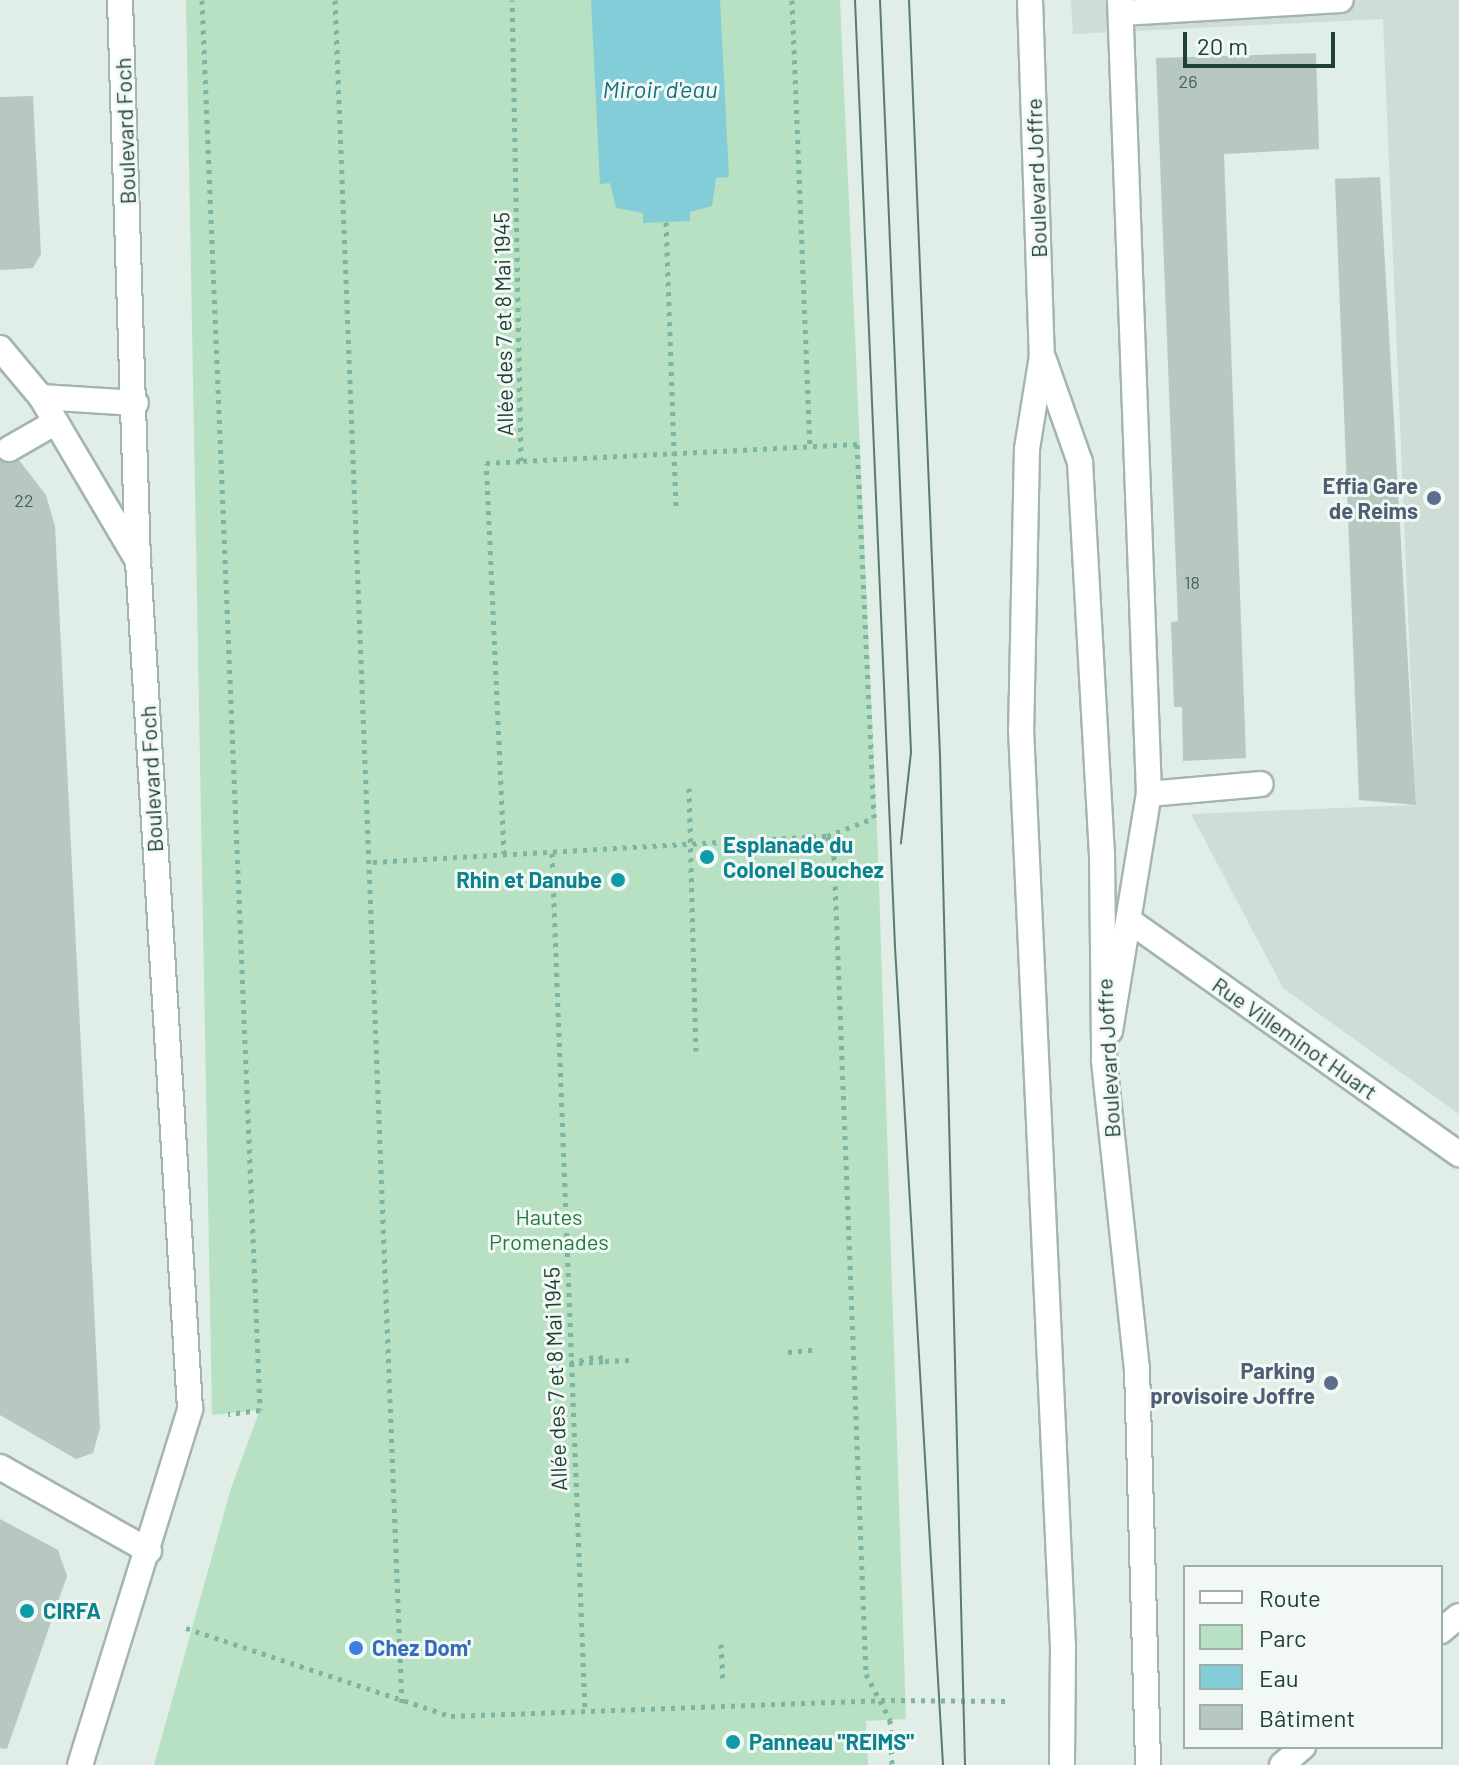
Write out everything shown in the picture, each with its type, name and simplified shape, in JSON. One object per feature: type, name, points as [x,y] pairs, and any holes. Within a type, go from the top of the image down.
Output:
[{"type":"main road","name":"Boulevard Foch","points":[[80,1765],[149,1551],[190,1409],[138,561],[136,403],[120,0]]},
{"type":"main road","name":"Boulevard Joffre","points":[[1030,0],[1042,356],[1027,449],[1021,729],[1062,1630],[1059,1701]]},
{"type":"main road","points":[[1104,1061],[1131,922],[1149,794],[1121,7],[1341,0]]},
{"type":"main road","points":[[0,348],[41,397],[138,561]]},
{"type":"main road","name":"Boulevard Joffre","points":[[1042,356],[1080,462],[1102,854],[1104,1061],[1137,1368],[1148,1765]]},
{"type":"main road","points":[[41,397],[136,403]]},
{"type":"main road","points":[[9,449],[56,422]]},
{"type":"main road","points":[[1149,794],[1261,784]]},
{"type":"main road","name":"Rue Villeminot Huart","points":[[1131,922],[1459,1154]]},
{"type":"main road","points":[[0,1467],[149,1551]]},
{"type":"main road","points":[[1443,1629],[1459,1616]]},
{"type":"main road","points":[[1045,1765],[1059,1701]]},
{"type":"main road","points":[[1059,1701],[1062,1765]]},
{"type":"main road","points":[[1282,1765],[1301,1749]]},
{"type":"path","points":[[190,1409],[212,1415],[260,1410],[202,0]]},
{"type":"path","points":[[335,0],[373,862],[367,887],[402,1704]]},
{"type":"path","name":"Allée des 7 et 8 Mai 1945","points":[[504,854],[486,463],[521,461],[512,0]]},
{"type":"path","points":[[792,0],[810,446]]},
{"type":"path","points":[[666,222],[676,507]]},
{"type":"path","points":[[373,862],[827,836],[874,818],[857,444],[521,461]]},
{"type":"path","points":[[689,788],[696,1051]]},
{"type":"path","points":[[827,836],[834,856],[866,1674],[890,1720],[892,1765]]},
{"type":"path","name":"Allée des 7 et 8 Mai 1945","points":[[552,853],[585,1712]]},
{"type":"path","points":[[788,1352],[813,1350]]},
{"type":"path","points":[[570,1363],[599,1356],[605,1361],[633,1360]]},
{"type":"path","points":[[186,1628],[402,1704],[451,1716],[881,1700],[1009,1701]]},
{"type":"path","points":[[721,1644],[723,1683]]},
{"type":"shaded area","name":"Effia Gare de Reims","points":[[1071,0],[1459,0],[1459,1114],[1283,988],[1191,814],[1416,805],[1383,19],[1073,34]]},
{"type":"green space","name":"Hautes Promenades","points":[[186,0],[840,0],[878,854],[906,1719],[866,1721],[868,1765],[154,1765],[231,1488],[260,1410],[212,1415]]},
{"type":"water","name":"Miroir d'eau","points":[[591,0],[720,0],[729,177],[716,178],[712,206],[690,212],[690,221],[643,223],[643,213],[616,208],[610,183],[600,184]]},
{"type":"building","points":[[1316,53],[1319,149],[1224,154],[1246,758],[1183,761],[1182,707],[1174,707],[1171,622],[1178,621],[1156,58]]},
{"type":"building","points":[[33,96],[41,254],[33,268],[0,270],[0,97]]},
{"type":"building","points":[[1380,177],[1416,805],[1359,800],[1335,179]]},
{"type":"building","points":[[19,460],[46,495],[55,526],[100,1428],[93,1453],[76,1459],[0,1415],[0,461]]},
{"type":"building","name":"CIRFA","points":[[0,1519],[58,1550],[67,1576],[7,1749],[0,1748]]},
{"type":"tram line","points":[[855,0],[895,947],[943,1765]]},
{"type":"tram line","points":[[880,0],[911,752],[901,843]]},
{"type":"tram line","points":[[909,0],[940,756],[965,1765]]},
{"type":"place","name":"Effia Gare de Reims","points":[[1434,498]]},
{"type":"place","name":"Esplanade du Colonel Bouchez","points":[[707,857]]},
{"type":"place","name":"Rhin et Danube","points":[[618,880]]},
{"type":"place","name":"Parking provisoire Joffre","points":[[1331,1383]]},
{"type":"place","name":"CIRFA","points":[[27,1611]]},
{"type":"place","name":"Chez Dom'","points":[[356,1648]]},
{"type":"place","name":"Panneau \"REIMS\"","points":[[733,1742]]}]
